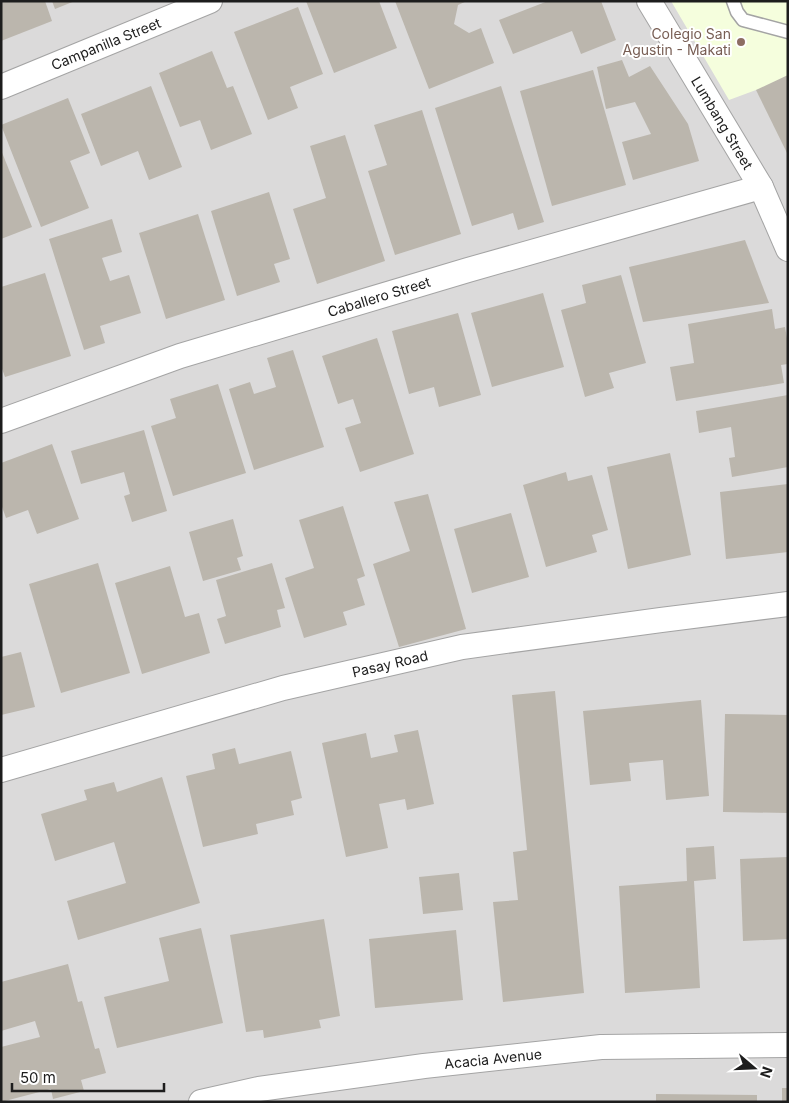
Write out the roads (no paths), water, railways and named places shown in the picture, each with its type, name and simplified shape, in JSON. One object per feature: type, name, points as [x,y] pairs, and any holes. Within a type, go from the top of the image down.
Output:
[{"type":"street","name":"Campanilla Street","points":[[1,87],[210,1]]},
{"type":"street","name":"Lumbang Street","points":[[649,1],[761,187],[788,249]]},
{"type":"street","name":"Caballero Street","points":[[1,421],[180,356],[468,270],[761,187]]},
{"type":"street","name":"Pasay Road","points":[[1,770],[283,688],[462,647],[788,604]]},
{"type":"street","name":"Acacia Avenue","points":[[201,1102],[259,1089],[424,1066],[601,1047],[788,1045]]},
{"type":"lane","points":[[733,1],[737,12],[743,20],[788,32]]},
{"type":"place","name":"Colegio San Agustin - Makati","points":[[741,42]]}]
